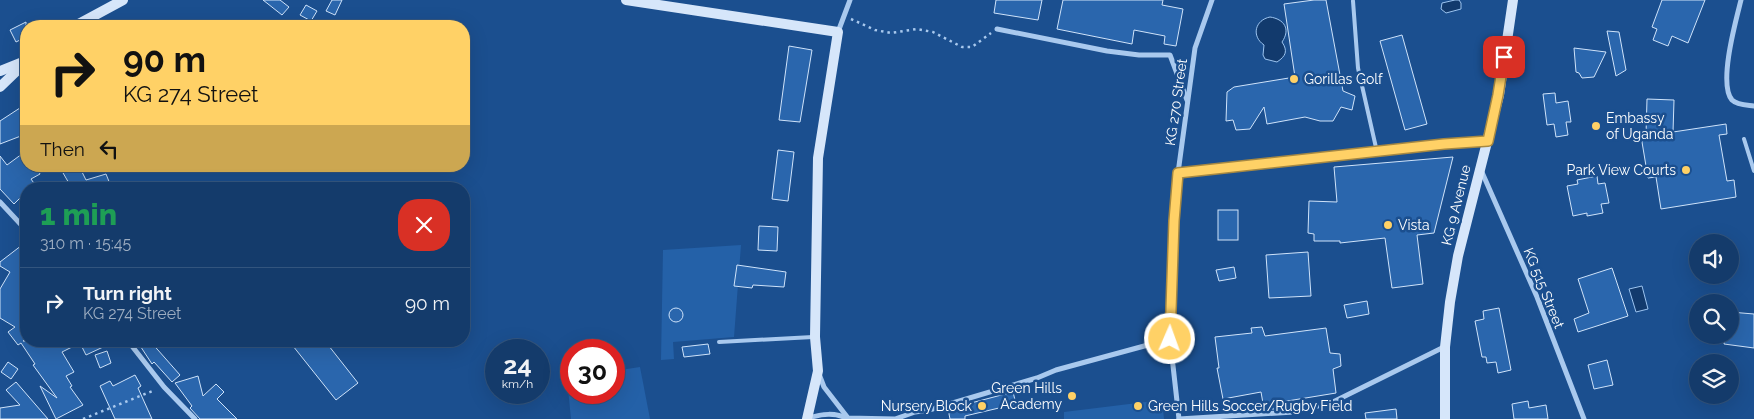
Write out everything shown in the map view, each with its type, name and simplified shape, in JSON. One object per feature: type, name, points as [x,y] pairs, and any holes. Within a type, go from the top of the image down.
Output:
[{"type":"street","points":[[86,20],[123,0]]},
{"type":"street","points":[[626,0],[838,32]]},
{"type":"street","points":[[848,418],[824,387],[818,371],[815,337],[818,158],[838,32],[850,0]]},
{"type":"street","name":"KG 270 Street","points":[[1179,419],[1170,339],[1174,221],[1178,173],[1194,48],[1212,0]]},
{"type":"street","name":"KG 9 Avenue","points":[[1445,419],[1445,347],[1450,302],[1458,256],[1498,95],[1513,0]]},
{"type":"street","points":[[1741,0],[1726,83],[1728,94],[1733,101],[1754,106]]},
{"type":"street","points":[[996,29],[1107,51],[1139,55],[1170,54],[1187,102]]},
{"type":"street","points":[[0,70],[20,63]]},
{"type":"street","points":[[0,87],[20,67]]},
{"type":"street","points":[[1178,173],[1444,144],[1488,141]]},
{"type":"street","name":"KG 515 Street","points":[[1480,166],[1537,297],[1584,419]]},
{"type":"street","points":[[0,202],[20,224]]},
{"type":"street","points":[[818,371],[807,419],[824,414],[848,418],[895,419],[1037,378],[1056,370],[1170,339]]},
{"type":"street","points":[[133,347],[164,386],[195,419]]},
{"type":"street","points":[[1179,419],[1294,412],[1317,407],[1333,402],[1445,347]]},
{"type":"lane","points":[[1353,1],[1358,68],[1377,152]]},
{"type":"lane","points":[[1744,139],[1754,170]]},
{"type":"lane","points":[[719,342],[815,337]]},
{"type":"path","points":[[844,16],[875,30],[891,33],[917,29],[933,32],[962,47],[972,47],[996,29]]},
{"type":"path","points":[[84,419],[164,386]]},
{"type":"shaded area","points":[[1459,0],[1461,3],[1461,9],[1446,13],[1441,9],[1442,3]]},
{"type":"shaded area","points":[[1270,17],[1282,22],[1286,29],[1282,42],[1285,53],[1277,62],[1265,59],[1263,55],[1264,45],[1256,33],[1256,29],[1261,21]]},
{"type":"shaded area","points":[[741,245],[734,337],[673,342],[674,359],[661,360],[663,250]]},
{"type":"shaded area","points":[[1642,286],[1648,309],[1636,312],[1629,289]]},
{"type":"shaded area","points":[[640,367],[650,419],[571,419],[570,404],[625,404],[625,369]]},
{"type":"shaded area","name":"Green Hills Soccer/Rugby Field","points":[[1162,400],[1164,419],[1064,419],[1064,412]]},
{"type":"building","points":[[263,0],[280,0],[289,7],[282,15]]},
{"type":"building","points":[[332,0],[342,0],[335,15],[326,11]]},
{"type":"building","points":[[996,0],[1042,0],[1038,20],[994,13]]},
{"type":"building","points":[[1063,0],[1163,0],[1162,5],[1183,9],[1176,46],[1164,44],[1165,36],[1134,30],[1132,44],[1057,29]]},
{"type":"building","points":[[1326,0],[1343,91],[1355,96],[1352,110],[1341,107],[1333,121],[1320,121],[1305,117],[1267,124],[1264,107],[1250,129],[1236,130],[1233,120],[1226,121],[1227,92],[1234,87],[1295,77],[1284,4]]},
{"type":"building","points":[[1662,0],[1705,0],[1688,43],[1672,36],[1668,46],[1653,40],[1657,29],[1652,27]]},
{"type":"building","points":[[306,5],[317,11],[312,20],[300,15]]},
{"type":"building","points":[[20,25],[20,40],[16,42],[10,30]]},
{"type":"building","points":[[1607,31],[1619,32],[1626,70],[1616,76]]},
{"type":"building","points":[[1402,35],[1427,124],[1405,130],[1380,41]]},
{"type":"building","points":[[789,46],[812,50],[800,122],[779,120]]},
{"type":"building","points":[[1574,48],[1606,52],[1594,77],[1582,78],[1576,72]]},
{"type":"building","points":[[1555,93],[1556,103],[1568,101],[1571,122],[1566,122],[1568,135],[1556,137],[1554,124],[1547,125],[1543,94]]},
{"type":"building","points":[[1647,99],[1674,100],[1673,132],[1726,124],[1727,134],[1719,135],[1727,181],[1734,180],[1736,197],[1661,209],[1656,177],[1648,178],[1641,136],[1646,135]]},
{"type":"building","points":[[20,108],[20,136],[0,144],[0,121]]},
{"type":"building","points":[[778,150],[794,152],[788,201],[772,199]]},
{"type":"building","points":[[20,155],[20,172],[39,172],[40,174],[31,179],[33,182],[20,182],[20,198],[14,204],[0,189],[0,156],[7,165]]},
{"type":"building","points":[[1453,157],[1434,233],[1417,235],[1423,284],[1392,288],[1385,238],[1340,243],[1340,241],[1314,241],[1314,234],[1308,233],[1309,201],[1337,202],[1334,167]]},
{"type":"building","points":[[62,172],[82,172],[86,180],[106,174],[109,182],[68,182]]},
{"type":"building","points":[[1597,176],[1598,184],[1605,183],[1609,203],[1601,204],[1603,213],[1587,216],[1587,213],[1573,216],[1567,186],[1578,184],[1577,180]]},
{"type":"building","points":[[1218,210],[1238,210],[1238,240],[1218,240]]},
{"type":"building","points":[[759,226],[778,227],[777,251],[758,250]]},
{"type":"building","points":[[20,247],[20,344],[18,345],[8,332],[15,327],[0,318],[0,289],[10,272],[0,266],[0,262]]},
{"type":"building","points":[[1308,252],[1311,296],[1269,298],[1266,255]]},
{"type":"building","points":[[737,265],[786,272],[784,287],[753,285],[752,288],[734,286]]},
{"type":"building","points":[[1234,267],[1236,278],[1219,281],[1216,270]]},
{"type":"building","points":[[1612,268],[1628,316],[1578,332],[1574,319],[1589,313],[1578,279]]},
{"type":"building","points":[[1367,301],[1369,314],[1347,318],[1344,305]]},
{"type":"building","points":[[673,308],[679,308],[683,315],[679,322],[673,322],[669,318],[669,312]]},
{"type":"building","points":[[1499,308],[1511,370],[1498,373],[1496,362],[1487,363],[1486,357],[1482,357],[1475,321],[1484,319],[1483,311]]},
{"type":"building","points":[[1739,313],[1754,314],[1754,348],[1724,344],[1739,344]]},
{"type":"building","points":[[1262,327],[1265,336],[1326,328],[1330,353],[1340,354],[1341,366],[1333,369],[1336,393],[1275,403],[1275,409],[1264,409],[1261,392],[1223,399],[1217,368],[1219,368],[1215,337],[1252,333],[1251,328]]},
{"type":"building","points":[[708,344],[710,354],[684,357],[682,347]]},
{"type":"building","points":[[24,347],[72,347],[62,352],[74,372],[66,376],[72,386],[70,387],[83,405],[56,419],[40,386],[57,398],[33,365],[35,364]]},
{"type":"building","points":[[82,347],[103,347],[86,355]]},
{"type":"building","points":[[141,347],[155,347],[180,375],[172,382],[154,362],[152,364]]},
{"type":"building","points":[[294,347],[330,347],[358,383],[336,400]]},
{"type":"building","points":[[107,351],[111,363],[100,368],[95,355]]},
{"type":"building","points":[[1607,360],[1613,385],[1594,389],[1588,365]]},
{"type":"building","points":[[8,362],[18,369],[11,379],[1,372]]},
{"type":"building","points":[[135,375],[141,386],[138,388],[152,419],[115,419],[100,386],[110,381],[113,386]]},
{"type":"building","points":[[198,376],[203,396],[216,384],[224,392],[217,399],[237,419],[200,419],[190,408],[192,406],[175,383]]},
{"type":"building","points":[[16,382],[48,419],[0,419],[0,408],[20,405],[6,390]]},
{"type":"building","name":"Nursery Block","points":[[1013,392],[1016,404],[965,416],[965,419],[950,419],[948,409]]},
{"type":"building","points":[[1528,401],[1529,408],[1546,405],[1548,419],[1514,419],[1512,404]]},
{"type":"building","points":[[1396,409],[1397,419],[1366,419],[1365,413]]},
{"type":"place","name":"Gorillas Golf","points":[[1294,79]]},
{"type":"place","name":"Embassy of Uganda","points":[[1596,126]]},
{"type":"place","name":"Park View Courts","points":[[1686,170]]},
{"type":"place","name":"Vista","points":[[1388,225]]},
{"type":"place","name":"Green Hills Academy","points":[[1072,396]]},
{"type":"place","name":"Nursery Block","points":[[982,406]]},
{"type":"place","name":"Green Hills Soccer/Rugby Field","points":[[1138,406]]},
{"type":"route","points":[[1170,339],[1174,221],[1178,173],[1444,144],[1488,141],[1504,57]]}]
